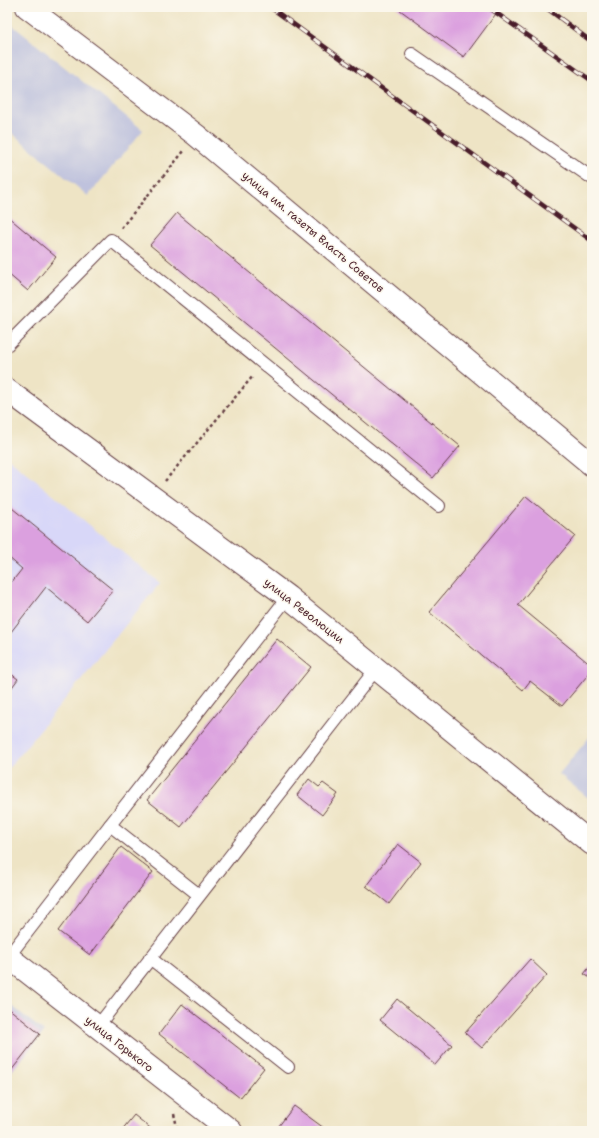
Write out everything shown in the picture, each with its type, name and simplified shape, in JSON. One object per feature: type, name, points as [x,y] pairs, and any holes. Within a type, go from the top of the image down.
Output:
[{"type":"street","name":"улица им. газеты Власть Советов","points":[[27,7],[196,135],[592,465]]},
{"type":"street","name":"улица Революции","points":[[7,390],[288,597],[592,844]]},
{"type":"street","name":"улица Горького","points":[[7,956],[231,1131]]},
{"type":"lane","points":[[412,54],[592,178]]},
{"type":"lane","points":[[7,345],[111,240],[439,506]]},
{"type":"lane","points":[[7,956],[288,597]]},
{"type":"lane","points":[[97,1027],[376,669]]},
{"type":"lane","points":[[110,825],[200,895]]},
{"type":"lane","points":[[150,958],[288,1067]]},
{"type":"path","points":[[111,240],[196,135]]},
{"type":"path","points":[[152,497],[263,363]]},
{"type":"shaded area","points":[[7,21],[143,130],[88,196],[7,129]]},
{"type":"shaded area","points":[[7,457],[160,583],[7,770]]},
{"type":"shaded area","points":[[592,734],[592,801],[559,774]]},
{"type":"shaded area","points":[[7,1002],[44,1032],[7,1077]]},
{"type":"building","points":[[396,7],[501,7],[464,57]]},
{"type":"building","points":[[177,213],[460,446],[433,478],[150,245]]},
{"type":"building","points":[[7,216],[56,257],[28,291],[7,273]]},
{"type":"building","points":[[526,496],[575,536],[518,605],[592,666],[592,670],[562,706],[530,681],[523,690],[429,612]]},
{"type":"building","points":[[7,504],[113,590],[87,621],[46,587],[7,637],[7,588],[22,569],[7,556]]},
{"type":"building","points":[[277,639],[311,667],[181,827],[147,800]]},
{"type":"building","points":[[7,671],[18,679],[7,694]]},
{"type":"building","points":[[309,779],[319,787],[323,783],[338,794],[322,815],[297,795]]},
{"type":"building","points":[[398,844],[421,862],[389,904],[366,886]]},
{"type":"building","points":[[121,847],[153,872],[90,955],[58,931]]},
{"type":"building","points":[[530,959],[547,975],[482,1048],[465,1033]]},
{"type":"building","points":[[592,964],[592,979],[584,974]]},
{"type":"building","points":[[397,999],[452,1045],[435,1065],[380,1020]]},
{"type":"building","points":[[182,1004],[264,1068],[240,1098],[159,1034]]},
{"type":"building","points":[[7,1007],[40,1034],[7,1076]]},
{"type":"building","points":[[294,1106],[328,1131],[275,1131]]},
{"type":"building","points":[[134,1115],[154,1131],[121,1131]]},
{"type":"railway","points":[[270,7],[592,241]]},
{"type":"railway","points":[[488,7],[592,81]]},
{"type":"railway","points":[[545,7],[592,42]]}]
